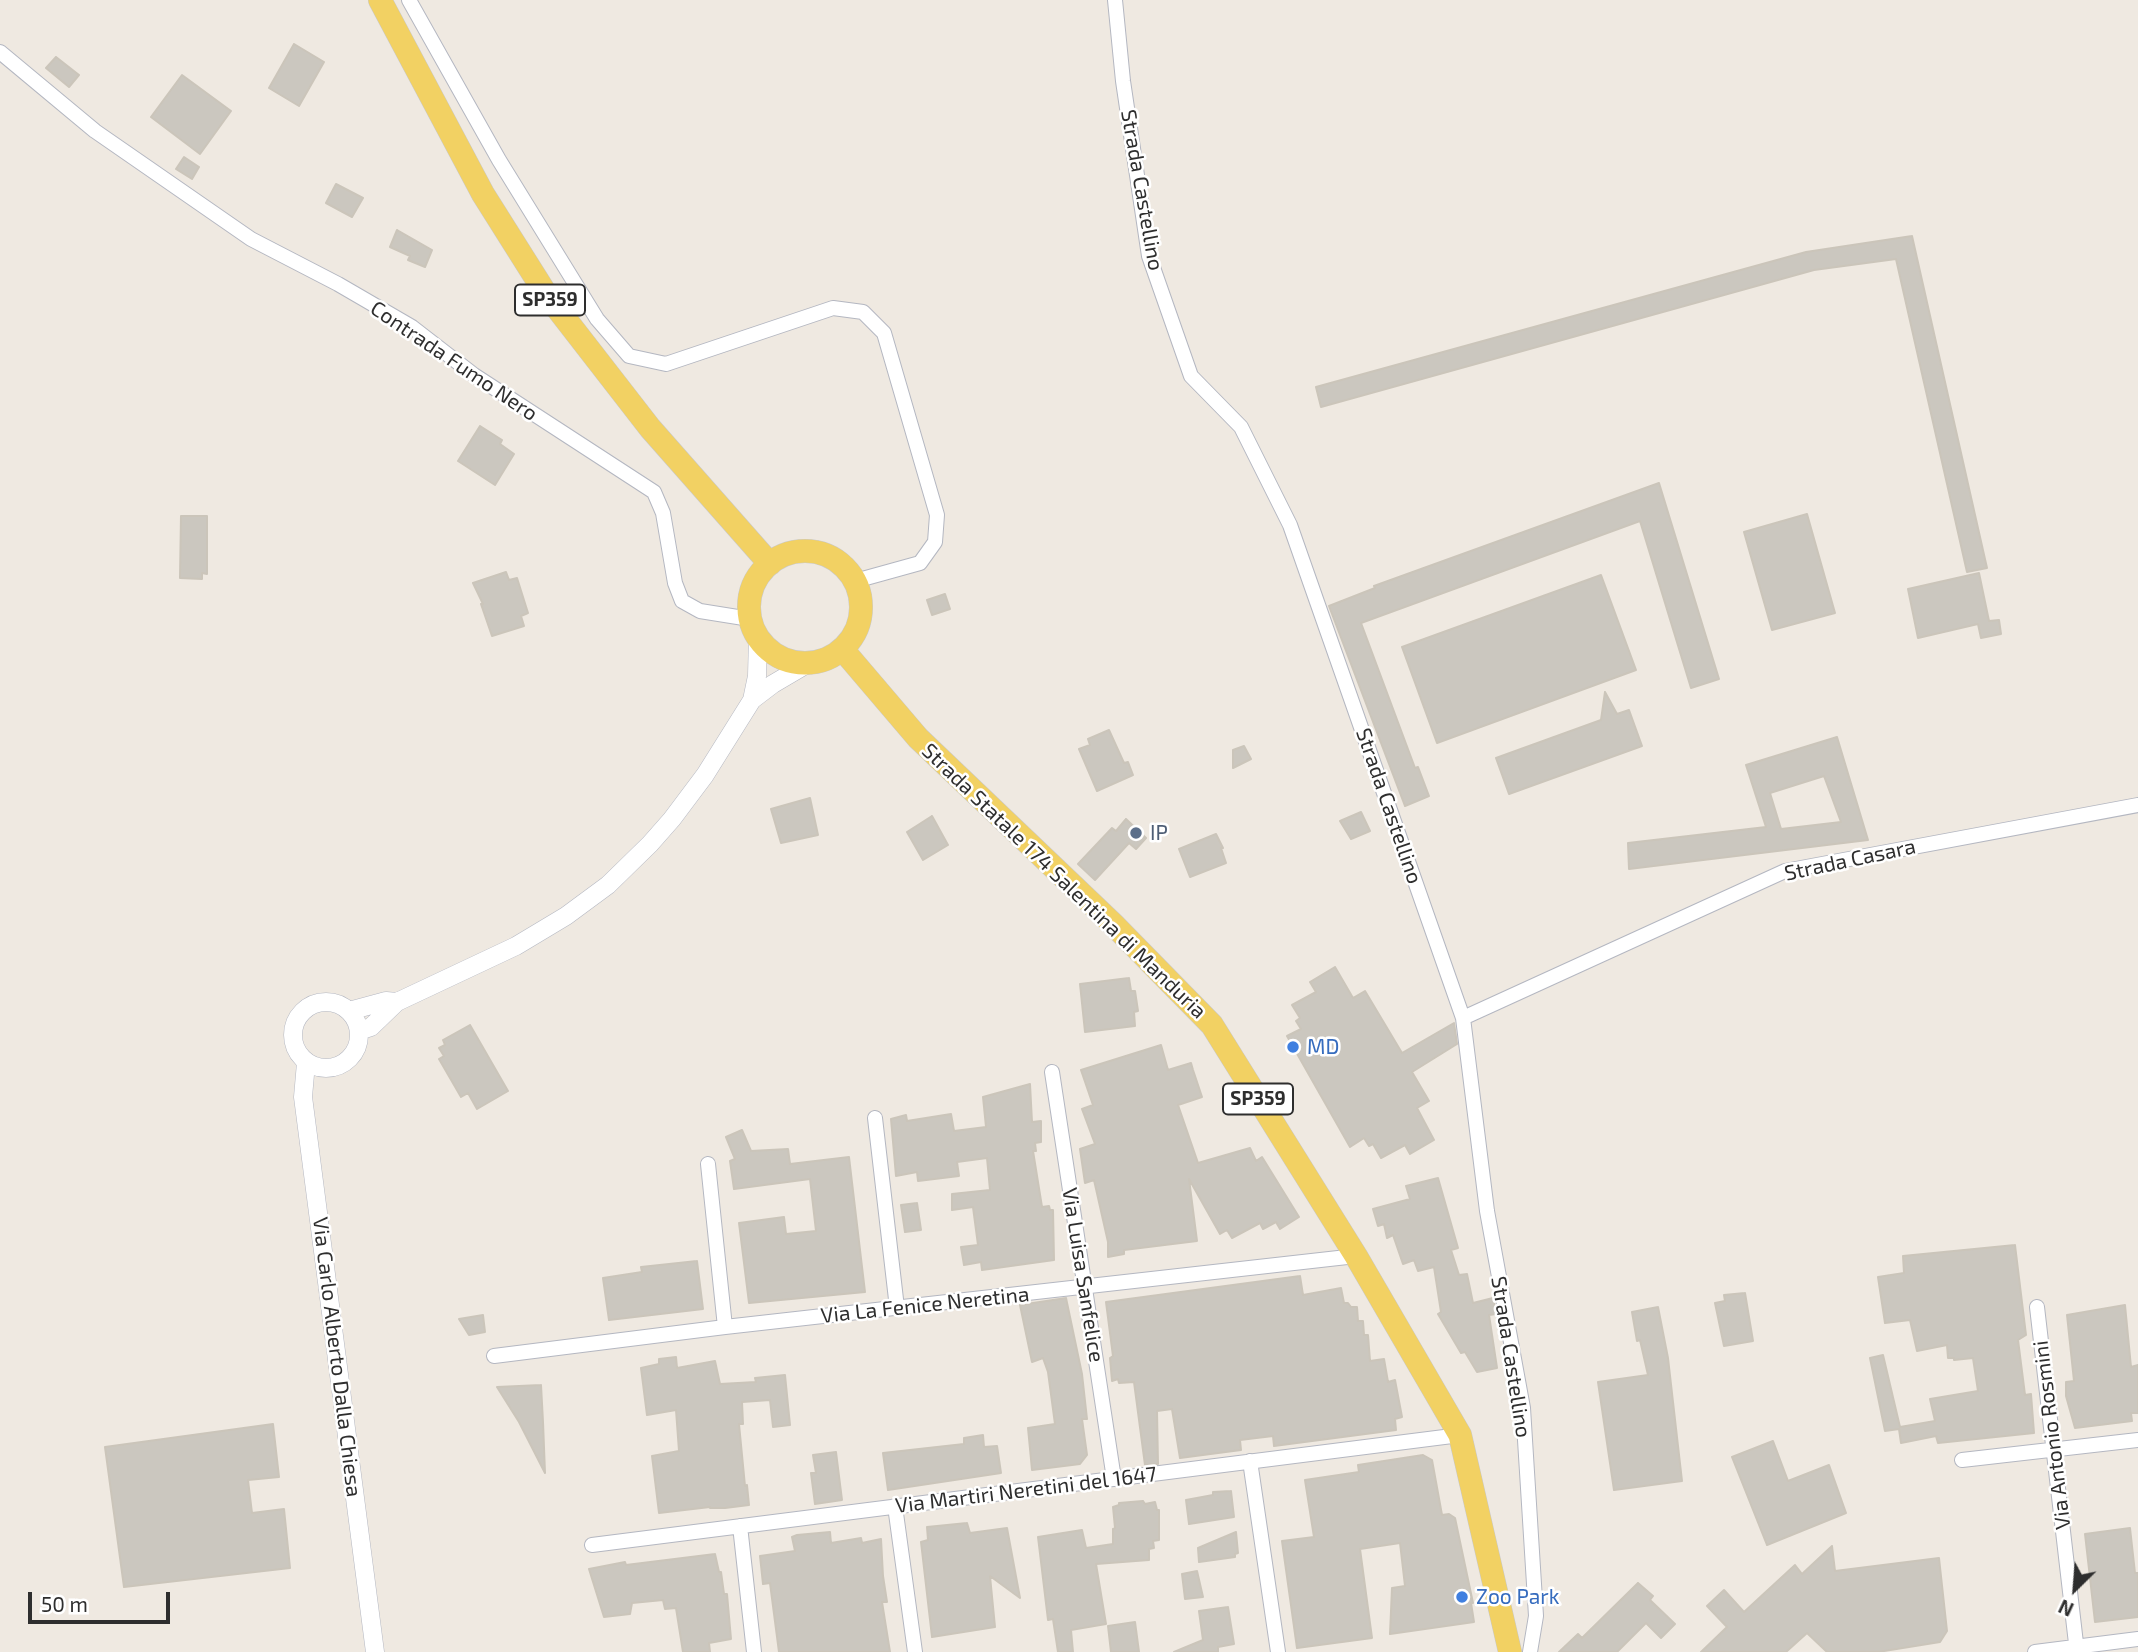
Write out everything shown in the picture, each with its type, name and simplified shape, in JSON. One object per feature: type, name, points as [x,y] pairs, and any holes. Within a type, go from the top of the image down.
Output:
[{"type":"main road","name":"SP359","points":[[380,0],[483,194],[546,294],[650,428],[770,564]]},
{"type":"main road","points":[[800,551],[817,552],[832,558],[845,568],[855,581],[861,599],[861,618],[855,635],[843,650],[826,660],[807,664],[788,661],[771,652],[754,628],[749,604],[752,589],[770,564],[785,555],[800,551]]},
{"type":"main road","name":"Strada Statale 174 Salentina di Manduria","points":[[843,650],[918,738],[1096,907],[1212,1025],[1356,1256],[1460,1435],[1510,1652]]},
{"type":"street","points":[[409,0],[499,160],[590,308],[629,356],[666,364],[833,308],[863,312],[884,333],[937,515],[935,542],[920,563],[855,581]]},
{"type":"street","name":"Strada Castellino","points":[[1115,0],[1149,256],[1191,376],[1241,426],[1290,525],[1463,1018],[1487,1211],[1523,1408],[1536,1616],[1530,1652]]},
{"type":"street","name":"Contrada Fumo Nero","points":[[0,52],[95,131],[251,239],[338,284],[411,327],[474,375],[654,492],[663,513],[675,583],[682,601],[699,611],[754,628]]},
{"type":"street","points":[[359,1031],[371,1027],[397,1002],[516,946],[566,916],[608,885],[650,845],[705,775],[752,700],[757,676],[754,628]]},
{"type":"street","points":[[752,700],[807,664]]},
{"type":"street","name":"Strada Casara","points":[[1463,1018],[1785,871],[2138,804]]},
{"type":"street","points":[[306,1063],[328,1069],[348,1061],[359,1042],[356,1020],[349,1011],[386,1001],[397,1002]]},
{"type":"street","name":"Via Carlo Alberto Dalla Chiesa","points":[[349,1011],[340,1005],[318,1003],[308,1007],[300,1014],[292,1034],[299,1055],[306,1063],[303,1097],[375,1652]]},
{"type":"street","name":"Via Luisa Sanfelice","points":[[1052,1072],[1114,1479]]},
{"type":"street","points":[[875,1118],[897,1308]]},
{"type":"street","points":[[708,1164],[725,1327]]},
{"type":"street","name":"Via La Fenice Neretina","points":[[494,1356],[725,1327],[1356,1256]]},
{"type":"street","name":"Via Antonio Rosmini","points":[[2037,1307],[2076,1649]]},
{"type":"street","name":"Via Martiri Neretini del 1647","points":[[592,1545],[1460,1435]]},
{"type":"street","points":[[1962,1460],[2138,1440]]},
{"type":"street","points":[[1250,1461],[1278,1652]]},
{"type":"street","points":[[895,1506],[915,1652]]},
{"type":"street","points":[[740,1526],[754,1652]]},
{"type":"street","points":[[2035,1652],[2076,1649],[2138,1639]]},
{"type":"building","points":[[294,44],[324,62],[299,106],[269,88]]},
{"type":"building","points":[[56,57],[79,75],[69,87],[46,68]]},
{"type":"building","points":[[182,75],[231,111],[200,154],[151,117]]},
{"type":"building","points":[[184,157],[199,167],[192,179],[176,169]]},
{"type":"building","points":[[336,184],[363,198],[352,217],[326,203]]},
{"type":"building","points":[[397,230],[432,250],[425,267],[408,260],[410,256],[390,247]]},
{"type":"building","points":[[1912,236],[1987,568],[1967,572],[1896,259],[1814,270],[1321,407],[1316,387],[1806,252]]},
{"type":"building","points":[[480,426],[502,440],[500,444],[514,454],[495,485],[458,461]]},
{"type":"building","points":[[1659,483],[1719,679],[1691,688],[1640,521],[1361,623],[1415,768],[1418,767],[1429,796],[1405,806],[1329,606],[1375,588],[1374,586]]},
{"type":"building","points":[[1807,514],[1835,613],[1772,630],[1744,532]]},
{"type":"building","points":[[181,516],[207,516],[207,574],[202,573],[202,579],[180,578]]},
{"type":"building","points":[[506,572],[509,580],[517,578],[528,613],[521,616],[524,626],[492,636],[483,604],[473,583]]},
{"type":"building","points":[[1979,573],[1989,621],[1999,620],[2001,634],[1981,638],[1978,624],[1918,638],[1908,589]]},
{"type":"building","points":[[1601,575],[1636,670],[1437,743],[1402,647]]},
{"type":"building","points":[[945,594],[950,609],[932,615],[927,600]]},
{"type":"building","points":[[1605,692],[1617,714],[1629,710],[1642,746],[1509,794],[1496,758],[1601,720]]},
{"type":"building","points":[[1109,730],[1124,763],[1128,762],[1133,775],[1097,791],[1079,749],[1090,745],[1088,739]]},
{"type":"building","points":[[1837,737],[1868,840],[1629,869],[1628,843],[1766,827],[1746,765]],"holes":[[[1824,776],[1841,822],[1781,829],[1770,793]]]},
{"type":"building","points":[[1244,746],[1251,759],[1233,768],[1233,750]]},
{"type":"building","points":[[810,798],[818,835],[781,843],[771,809]]},
{"type":"building","points":[[1361,812],[1370,831],[1351,839],[1340,821]]},
{"type":"building","points":[[932,816],[948,845],[923,860],[907,832]]},
{"type":"building","points":[[1126,819],[1146,838],[1136,849],[1129,843],[1095,880],[1078,864],[1112,828],[1116,831]]},
{"type":"building","points":[[1216,834],[1226,863],[1190,877],[1179,849]]},
{"type":"building","points":[[1335,967],[1353,998],[1365,991],[1402,1053],[1454,1023],[1457,1044],[1412,1072],[1429,1101],[1417,1108],[1434,1140],[1410,1154],[1405,1145],[1381,1158],[1373,1144],[1369,1146],[1364,1138],[1350,1147],[1287,1036],[1301,1029],[1296,1021],[1300,1018],[1292,1005],[1316,992],[1310,982]]},
{"type":"building","points":[[1129,978],[1131,991],[1135,991],[1138,1011],[1134,1012],[1135,1026],[1085,1032],[1080,984]]},
{"type":"building","points":[[470,1025],[508,1091],[477,1109],[468,1093],[461,1097],[439,1059],[444,1056],[439,1048],[445,1045],[443,1040]]},
{"type":"building","points":[[1161,1045],[1168,1070],[1191,1063],[1202,1097],[1178,1105],[1198,1163],[1250,1148],[1256,1161],[1262,1157],[1299,1217],[1280,1229],[1276,1222],[1263,1229],[1260,1223],[1232,1238],[1227,1230],[1220,1234],[1189,1179],[1197,1241],[1124,1250],[1124,1254],[1108,1257],[1108,1242],[1094,1180],[1085,1183],[1080,1149],[1095,1144],[1082,1109],[1093,1105],[1081,1070]]},
{"type":"building","points":[[1030,1084],[1032,1122],[1041,1121],[1041,1142],[1035,1143],[1036,1151],[1033,1151],[1042,1207],[1049,1206],[1050,1210],[1053,1210],[1054,1260],[982,1270],[981,1262],[964,1265],[961,1247],[978,1245],[973,1207],[952,1210],[952,1194],[990,1190],[987,1158],[957,1162],[959,1176],[918,1181],[917,1172],[896,1176],[891,1119],[906,1115],[907,1121],[951,1114],[954,1131],[986,1127],[983,1097]]},
{"type":"building","points":[[742,1130],[751,1151],[788,1149],[790,1164],[849,1157],[865,1292],[749,1303],[739,1223],[784,1217],[786,1234],[816,1231],[810,1179],[734,1189],[730,1161],[735,1159],[726,1137]]},
{"type":"building","points":[[1438,1178],[1458,1248],[1451,1250],[1459,1275],[1467,1274],[1473,1303],[1493,1298],[1496,1314],[1489,1315],[1497,1368],[1477,1372],[1465,1352],[1461,1353],[1438,1314],[1441,1312],[1434,1267],[1418,1271],[1414,1260],[1403,1264],[1393,1235],[1387,1238],[1384,1224],[1378,1226],[1373,1209],[1410,1199],[1406,1186]]},
{"type":"building","points":[[917,1203],[921,1230],[905,1232],[901,1205]]},
{"type":"building","points":[[2015,1245],[2026,1335],[2018,1340],[2025,1395],[2031,1394],[2034,1433],[1938,1443],[1936,1436],[1901,1443],[1899,1429],[1885,1431],[1870,1358],[1883,1355],[1900,1427],[1935,1421],[1930,1399],[1978,1391],[1973,1358],[1948,1358],[1947,1345],[1917,1351],[1910,1320],[1885,1323],[1878,1277],[1904,1273],[1903,1256]]},
{"type":"building","points":[[697,1261],[703,1309],[609,1320],[603,1278],[642,1272],[641,1267]]},
{"type":"building","points":[[1300,1276],[1303,1295],[1341,1288],[1344,1303],[1357,1307],[1358,1321],[1363,1321],[1364,1335],[1368,1335],[1370,1361],[1384,1359],[1388,1382],[1395,1380],[1402,1417],[1395,1419],[1396,1430],[1274,1446],[1273,1436],[1240,1440],[1241,1450],[1180,1458],[1172,1409],[1157,1411],[1158,1464],[1145,1465],[1134,1382],[1119,1383],[1118,1379],[1112,1381],[1110,1358],[1113,1356],[1106,1302]]},
{"type":"building","points":[[1745,1293],[1753,1341],[1724,1346],[1715,1303],[1725,1301],[1724,1295]]},
{"type":"building","points":[[1066,1298],[1082,1374],[1087,1419],[1082,1419],[1087,1455],[1080,1464],[1032,1470],[1028,1428],[1055,1424],[1048,1372],[1043,1358],[1032,1362],[1020,1305]]},
{"type":"building","points":[[2125,1305],[2131,1367],[2138,1365],[2138,1413],[2131,1413],[2132,1421],[2075,1428],[2066,1396],[2066,1382],[2074,1381],[2067,1315]]},
{"type":"building","points":[[1658,1307],[1668,1358],[1682,1481],[1614,1490],[1598,1382],[1648,1375],[1640,1340],[1637,1341],[1632,1312]]},
{"type":"building","points":[[483,1315],[485,1332],[469,1335],[459,1319]]},
{"type":"building","points":[[676,1357],[677,1368],[715,1361],[720,1384],[756,1382],[755,1378],[785,1375],[790,1425],[773,1427],[770,1400],[742,1402],[743,1424],[739,1424],[749,1505],[659,1513],[652,1456],[679,1451],[676,1410],[647,1415],[641,1368],[659,1364],[659,1359]]},
{"type":"building","points":[[541,1385],[545,1473],[519,1422],[497,1387]]},
{"type":"building","points":[[273,1424],[279,1477],[248,1480],[252,1513],[284,1509],[290,1568],[124,1587],[105,1447]]},
{"type":"building","points":[[983,1435],[984,1447],[997,1446],[1001,1473],[888,1490],[883,1453],[964,1444],[964,1438]]},
{"type":"building","points":[[1773,1441],[1788,1481],[1829,1465],[1846,1513],[1767,1545],[1732,1457]]},
{"type":"building","points":[[836,1452],[842,1500],[815,1504],[811,1473],[816,1473],[813,1455]]},
{"type":"building","points":[[1423,1455],[1432,1460],[1442,1515],[1449,1514],[1455,1518],[1473,1603],[1474,1622],[1390,1634],[1392,1588],[1405,1586],[1400,1543],[1360,1549],[1372,1638],[1297,1648],[1282,1541],[1314,1537],[1305,1480],[1359,1472],[1358,1465]]},
{"type":"building","points":[[1231,1491],[1234,1517],[1189,1524],[1186,1500],[1213,1495],[1213,1492]]},
{"type":"building","points":[[1143,1501],[1145,1504],[1155,1502],[1159,1510],[1159,1540],[1153,1541],[1154,1548],[1149,1549],[1149,1560],[1096,1564],[1106,1624],[1071,1630],[1073,1652],[1058,1652],[1053,1619],[1048,1620],[1038,1537],[1082,1530],[1086,1548],[1113,1544],[1113,1507],[1119,1503]]},
{"type":"building","points":[[967,1523],[970,1533],[1007,1528],[1020,1598],[990,1576],[995,1627],[932,1637],[921,1542],[928,1540],[927,1527]]},
{"type":"building","points":[[2130,1528],[2135,1573],[2138,1573],[2138,1617],[2095,1622],[2085,1534]]},
{"type":"building","points":[[830,1532],[831,1543],[861,1538],[862,1543],[881,1539],[887,1602],[882,1602],[890,1652],[779,1652],[770,1583],[763,1584],[760,1556],[795,1551],[792,1537],[797,1535]]},
{"type":"building","points":[[1236,1532],[1238,1553],[1235,1557],[1199,1562],[1198,1548]]},
{"type":"building","points":[[1832,1546],[1835,1571],[1939,1558],[1947,1631],[1940,1642],[1878,1652],[1827,1652],[1807,1633],[1786,1652],[1701,1652],[1727,1627],[1707,1606],[1724,1590],[1744,1612],[1795,1565],[1802,1574]]},
{"type":"building","points":[[715,1554],[724,1594],[727,1594],[731,1639],[709,1643],[710,1652],[683,1652],[676,1608],[665,1609],[663,1600],[632,1603],[630,1614],[604,1617],[589,1569],[625,1562],[626,1565]]},
{"type":"building","points":[[1197,1571],[1203,1597],[1185,1599],[1182,1574]]},
{"type":"building","points":[[1638,1583],[1653,1596],[1650,1600],[1675,1624],[1661,1638],[1646,1623],[1617,1652],[1559,1652],[1578,1634],[1582,1638]]},
{"type":"building","points":[[1228,1607],[1234,1644],[1218,1647],[1218,1652],[1174,1652],[1203,1640],[1199,1611]]},
{"type":"building","points":[[1135,1622],[1139,1652],[1111,1652],[1108,1626]]},
{"type":"place","name":"IP","points":[[1136,833]]},
{"type":"place","name":"MD","points":[[1293,1047]]},
{"type":"place","name":"Zoo Park","points":[[1462,1597]]}]
